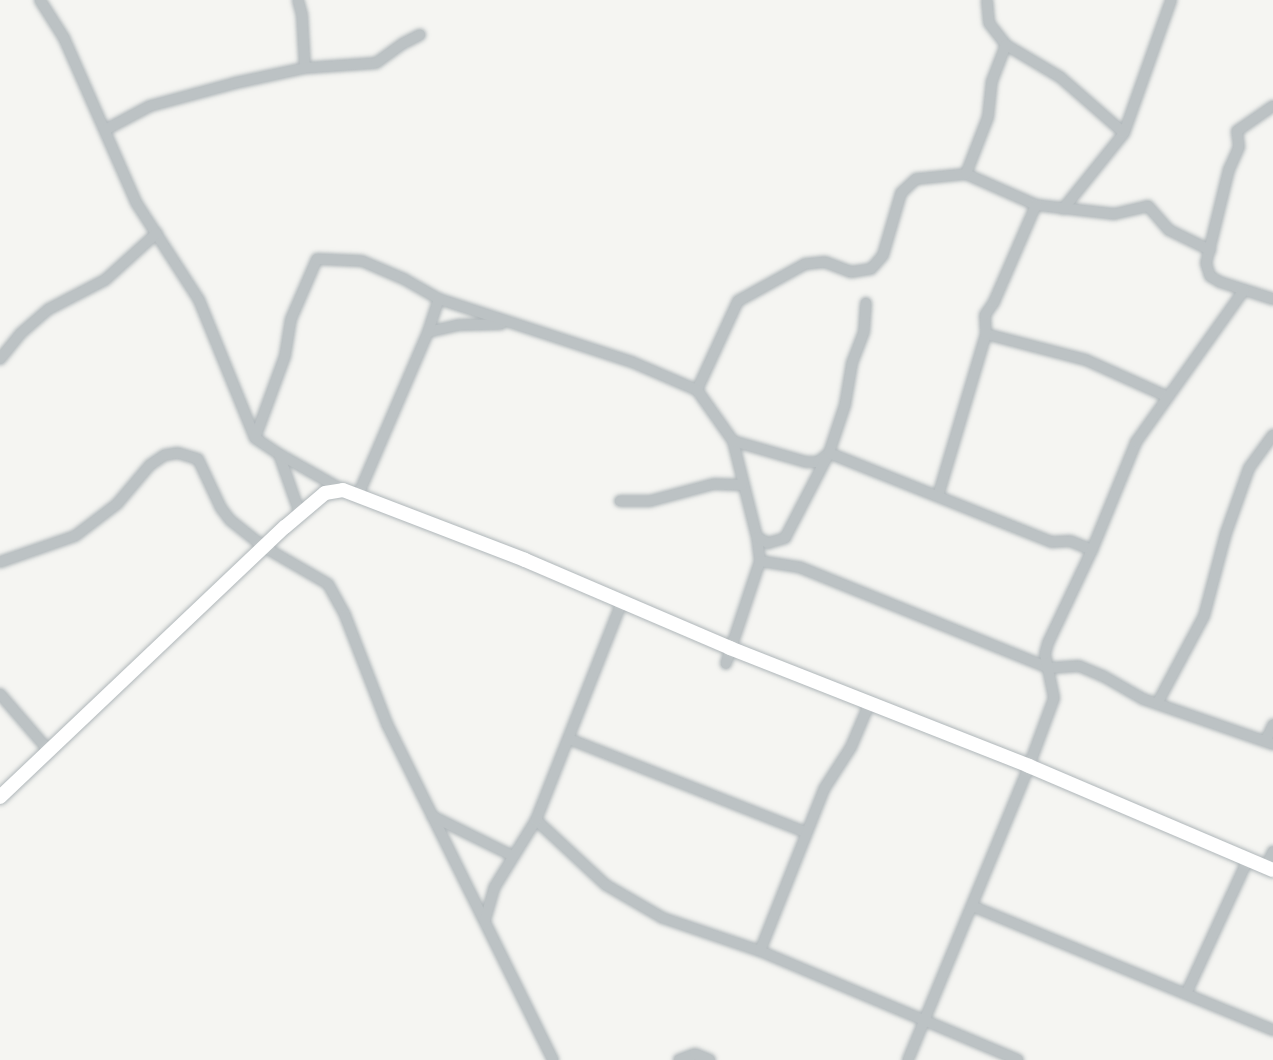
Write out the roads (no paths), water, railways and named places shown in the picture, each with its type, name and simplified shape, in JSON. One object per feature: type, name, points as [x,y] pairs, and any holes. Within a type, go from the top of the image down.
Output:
[{"type":"street","points":[[40,0],[64,38],[137,204],[200,300],[255,438],[343,490],[359,493],[730,648],[1029,766],[1270,868],[1273,851]]},
{"type":"street","points":[[298,0],[302,15],[305,68]]},
{"type":"street","points":[[987,0],[989,23],[1006,45],[1060,77],[1124,133]]},
{"type":"street","points":[[1063,209],[1124,133],[1171,0]]},
{"type":"street","points":[[105,130],[150,106],[305,68],[376,63],[420,35]]},
{"type":"street","points":[[966,174],[988,117],[992,81],[1006,45]]},
{"type":"street","points":[[1273,106],[1237,131],[1239,147],[1229,169],[1206,263],[1210,276],[1273,299]]},
{"type":"street","points":[[696,390],[737,302],[804,264],[825,262],[851,272],[871,269],[883,255],[901,193],[916,180],[966,174],[1036,205],[1063,209],[1114,214],[1148,206],[1169,230],[1210,250]]},
{"type":"street","points":[[938,496],[986,334],[985,314],[994,302],[1036,205]]},
{"type":"street","points":[[0,359],[20,334],[49,309],[105,280],[157,233]]},
{"type":"street","points":[[255,438],[285,356],[291,320],[317,259],[362,261],[404,279],[439,299],[632,362],[696,390],[733,442],[757,537],[760,561],[726,663]]},
{"type":"street","points":[[908,1060],[1029,766],[1054,698],[1045,654],[1048,643],[1092,550],[1136,442],[1166,396],[1244,290]]},
{"type":"street","points":[[359,493],[428,332],[439,299]]},
{"type":"street","points":[[757,537],[768,543],[785,538],[829,453],[845,405],[852,363],[864,331],[866,303]]},
{"type":"street","points":[[428,332],[459,325],[509,323]]},
{"type":"street","points":[[986,334],[1086,360],[1166,396]]},
{"type":"street","points":[[1158,702],[1204,617],[1226,533],[1249,468],[1273,435]]},
{"type":"street","points":[[733,442],[806,462],[818,462],[829,453]]},
{"type":"street","points":[[0,562],[75,536],[117,504],[150,465],[165,455],[178,453],[198,459],[221,508],[264,547],[328,584],[345,615],[387,724],[553,1060]]},
{"type":"street","points":[[829,453],[1052,542],[1070,541],[1092,550]]},
{"type":"street","points":[[279,454],[300,514]]},
{"type":"street","points":[[620,501],[650,501],[714,484],[742,485]]},
{"type":"street","points":[[0,797],[300,514],[325,493],[343,490]]},
{"type":"street","points":[[760,561],[799,567],[1049,668],[1079,666],[1143,699],[1269,742],[1273,724]]},
{"type":"street","points":[[485,920],[494,888],[536,820],[622,602]]},
{"type":"street","points":[[0,694],[50,751]]},
{"type":"street","points":[[760,951],[805,832],[835,767],[851,747],[870,702]]},
{"type":"street","points":[[569,739],[805,832]]},
{"type":"street","points":[[432,816],[513,856]]},
{"type":"street","points":[[536,820],[606,885],[663,918],[760,951],[1018,1060]]},
{"type":"street","points":[[1186,994],[1248,859]]},
{"type":"street","points":[[972,906],[1273,1030]]},
{"type":"street","points":[[679,1060],[695,1054],[710,1060]]}]
